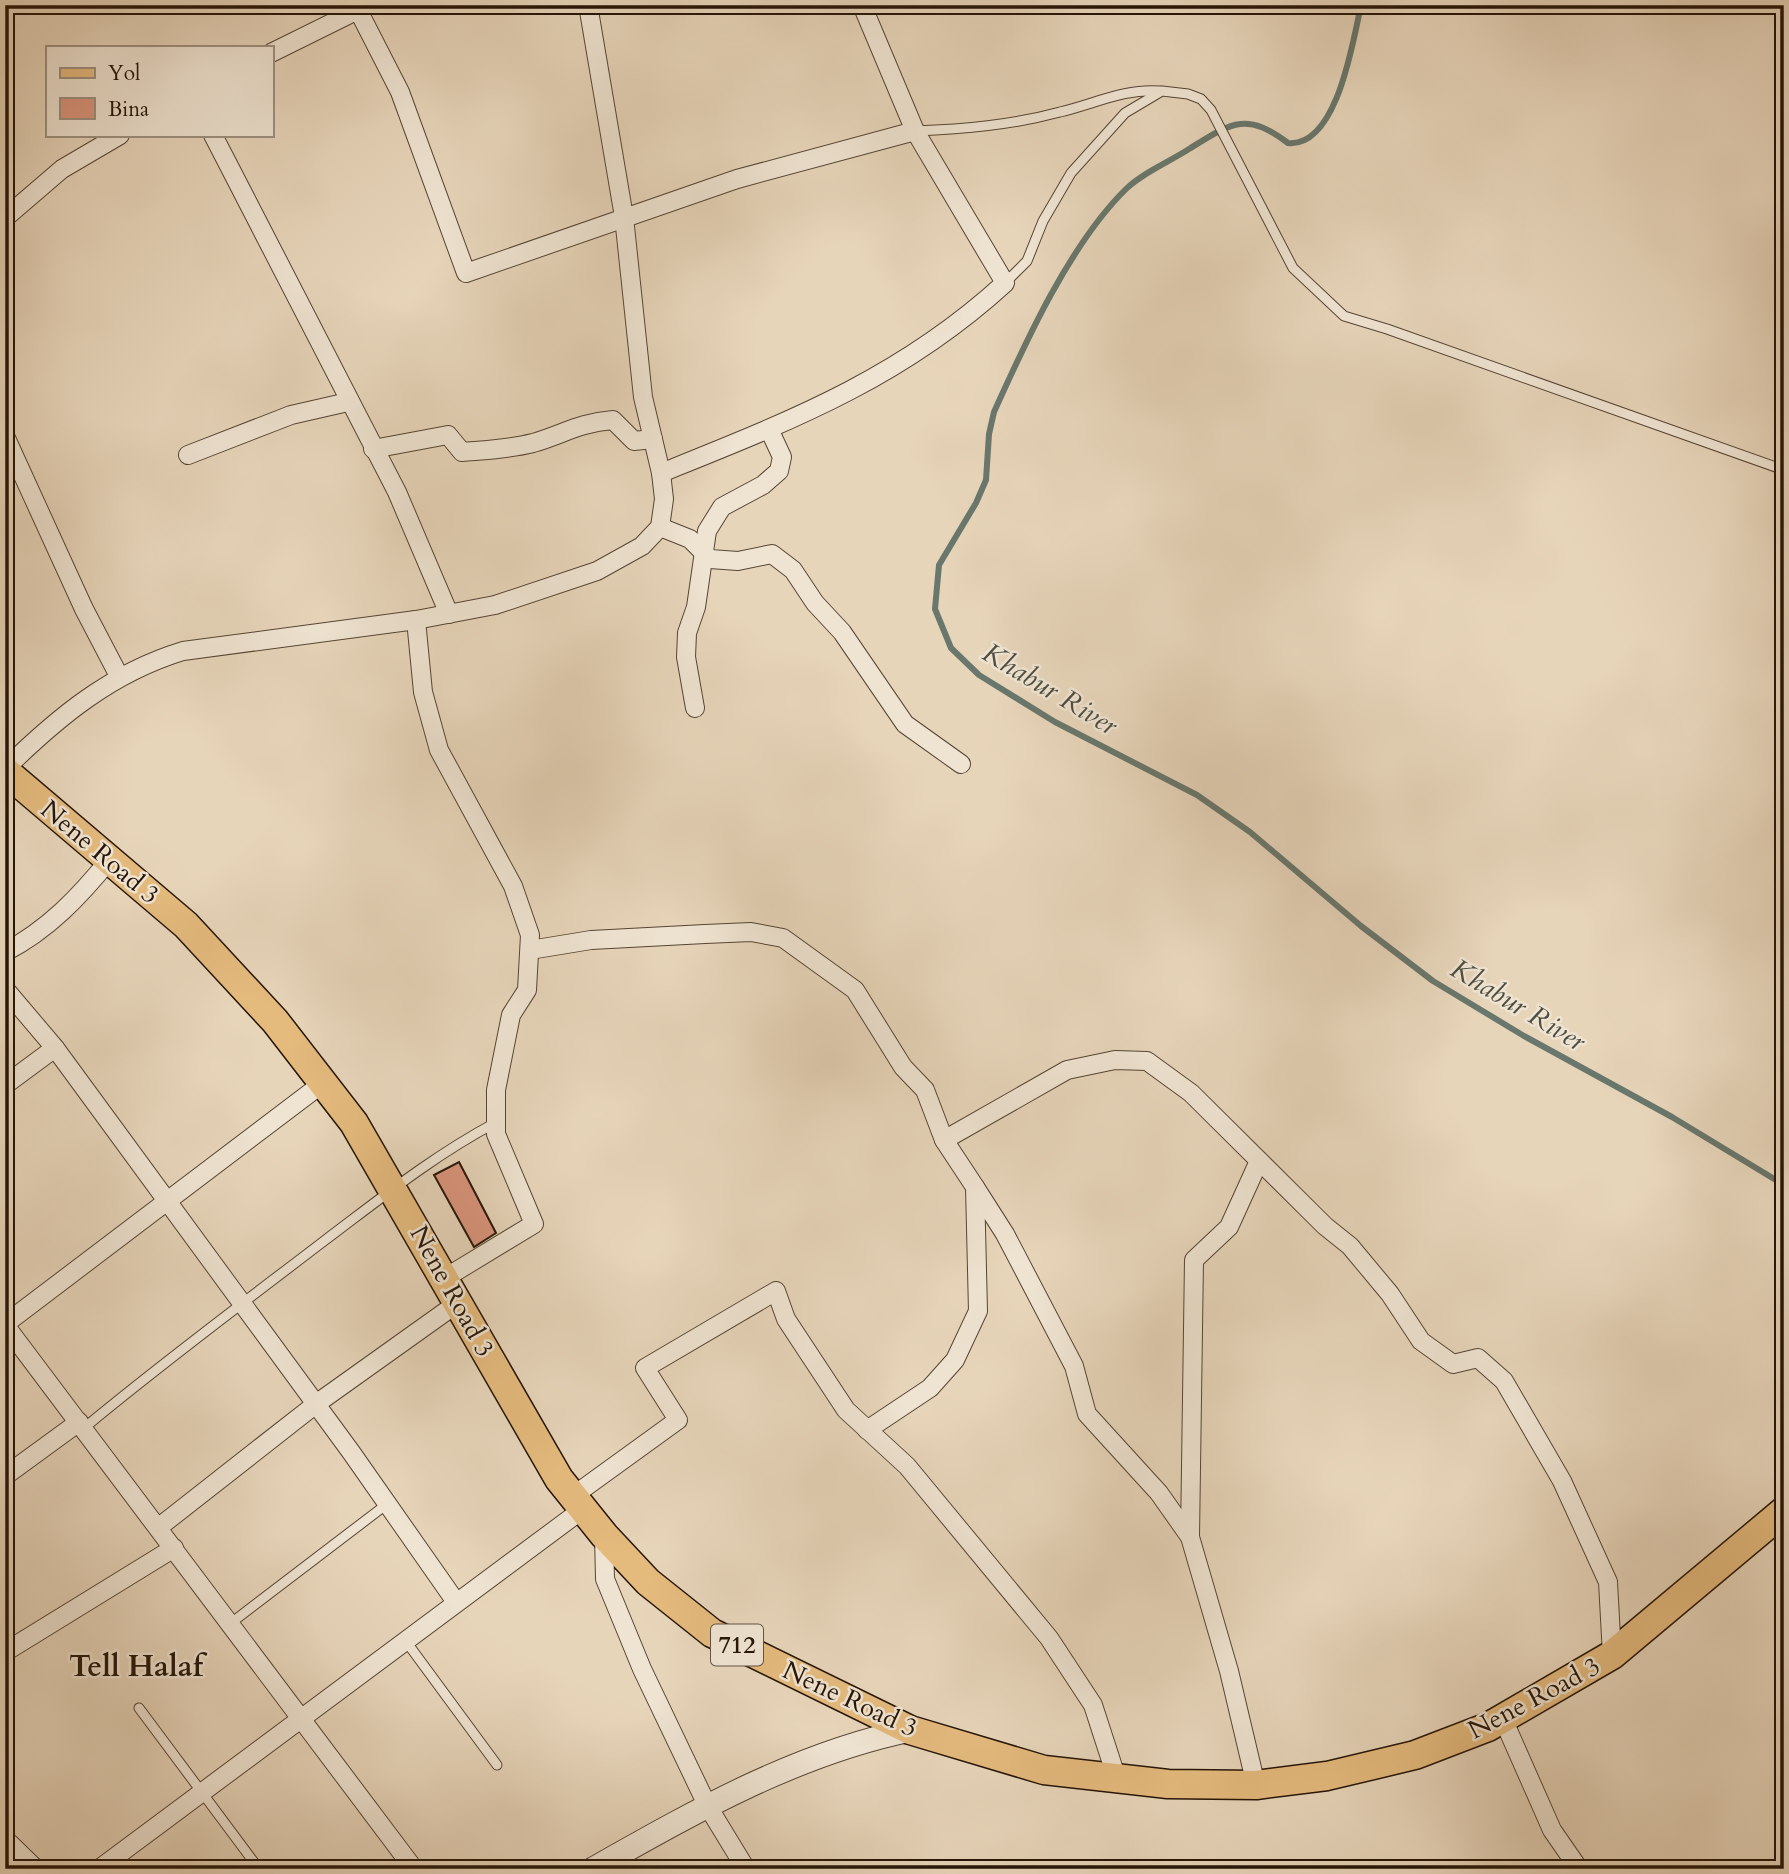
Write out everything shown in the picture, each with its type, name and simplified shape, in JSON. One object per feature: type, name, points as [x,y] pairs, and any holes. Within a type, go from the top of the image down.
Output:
[{"type":"main road","name":"Nene Road 3","points":[[5,770],[186,925],[275,1021],[354,1123],[559,1479],[604,1535],[648,1582],[712,1633],[910,1730],[1044,1770],[1168,1784],[1256,1785],[1327,1776],[1415,1755],[1503,1719],[1612,1655],[1784,1511]]},
{"type":"street","points":[[5,770],[41,733],[120,676],[150,661],[183,651],[416,620],[533,594],[597,570],[642,546],[660,527],[664,499],[661,473],[643,397],[624,217],[588,5]]},
{"type":"street","points":[[661,473],[769,429],[877,378],[963,321],[1004,283],[915,131],[862,5]]},
{"type":"street","points":[[273,52],[363,8],[400,92],[466,273],[737,179],[915,131]]},
{"type":"street","points":[[5,218],[62,169],[118,136]]},
{"type":"street","points":[[214,136],[348,402],[397,492],[449,614]]},
{"type":"street","points":[[188,455],[291,415],[348,402]]},
{"type":"street","points":[[373,449],[448,435],[462,452],[490,450],[534,443],[583,423],[612,420],[634,441],[653,439]]},
{"type":"street","points":[[695,708],[686,657],[687,633],[695,607],[706,531],[722,507],[763,485],[779,471],[782,457],[769,429]]},
{"type":"street","points":[[5,436],[84,609],[120,676]]},
{"type":"street","points":[[660,527],[690,539],[710,559],[738,561],[772,554],[793,570],[882,685],[905,724],[961,764]]},
{"type":"street","points":[[159,1527],[316,1404],[534,1224],[511,1175],[496,1134],[496,1090],[512,1015],[527,990],[530,935],[513,886],[439,750],[423,692],[416,620]]},
{"type":"street","points":[[5,952],[32,938],[82,894],[110,859]]},
{"type":"street","points":[[530,950],[591,940],[751,932],[783,938],[855,990],[903,1067],[925,1090],[944,1140],[1005,1234],[1073,1366],[1087,1414],[1159,1493],[1190,1537]]},
{"type":"street","points":[[5,989],[55,1048],[165,1202],[316,1404],[456,1602]]},
{"type":"street","points":[[5,1085],[55,1048]]},
{"type":"street","points":[[944,1140],[1067,1070],[1115,1059],[1147,1061],[1191,1093],[1325,1226],[1350,1246],[1390,1294],[1421,1341],[1453,1364],[1478,1358],[1504,1381],[1562,1481],[1608,1582],[1612,1655]]},
{"type":"street","points":[[323,1083],[5,1324],[303,1717],[414,1869]]},
{"type":"street","points":[[1256,1785],[1229,1671],[1190,1537],[1194,1260],[1229,1227],[1259,1161]]},
{"type":"street","points":[[867,1430],[930,1388],[955,1360],[978,1311],[975,1187]]},
{"type":"street","points":[[99,1869],[456,1602],[678,1420],[645,1368],[776,1291],[786,1319],[846,1410],[906,1466],[1049,1638],[1093,1705],[1118,1779]]},
{"type":"street","points":[[5,1476],[81,1425]]},
{"type":"street","points":[[604,1535],[605,1579],[648,1682],[707,1805],[746,1869]]},
{"type":"street","points":[[5,1653],[174,1548]]},
{"type":"street","points":[[1503,1719],[1552,1830],[1579,1869]]},
{"type":"street","points":[[593,1869],[707,1805],[847,1745],[910,1730]]},
{"type":"street","points":[[5,1839],[36,1869]]},
{"type":"lane","points":[[915,131],[977,128],[1059,113],[1138,89],[1188,94],[1201,99],[1211,110],[1293,268],[1343,316],[1387,329],[1784,470]]},
{"type":"lane","points":[[1004,283],[1027,261],[1043,221],[1071,173],[1125,113],[1162,91]]},
{"type":"lane","points":[[81,1425],[393,1188],[457,1144],[496,1123]]},
{"type":"lane","points":[[231,1623],[387,1504]]},
{"type":"lane","points":[[405,1640],[496,1765]]},
{"type":"lane","points":[[139,1707],[259,1869]]},
{"type":"building","points":[[459,1162],[496,1233],[474,1247],[434,1175]]},
{"type":"waterway","name":"Khabur River","points":[[1361,5],[1340,89],[1331,111],[1319,129],[1305,140],[1288,143],[1261,127],[1249,124],[1228,127],[1132,183],[1086,237],[1051,294],[994,412],[989,434],[986,480],[976,503],[939,565],[935,609],[951,648],[979,675],[1055,722],[1197,795],[1250,832],[1361,926],[1433,981],[1524,1036],[1672,1117],[1784,1185]]},
{"type":"district","name":"Tell Halaf","points":[[136,1666]]}]
